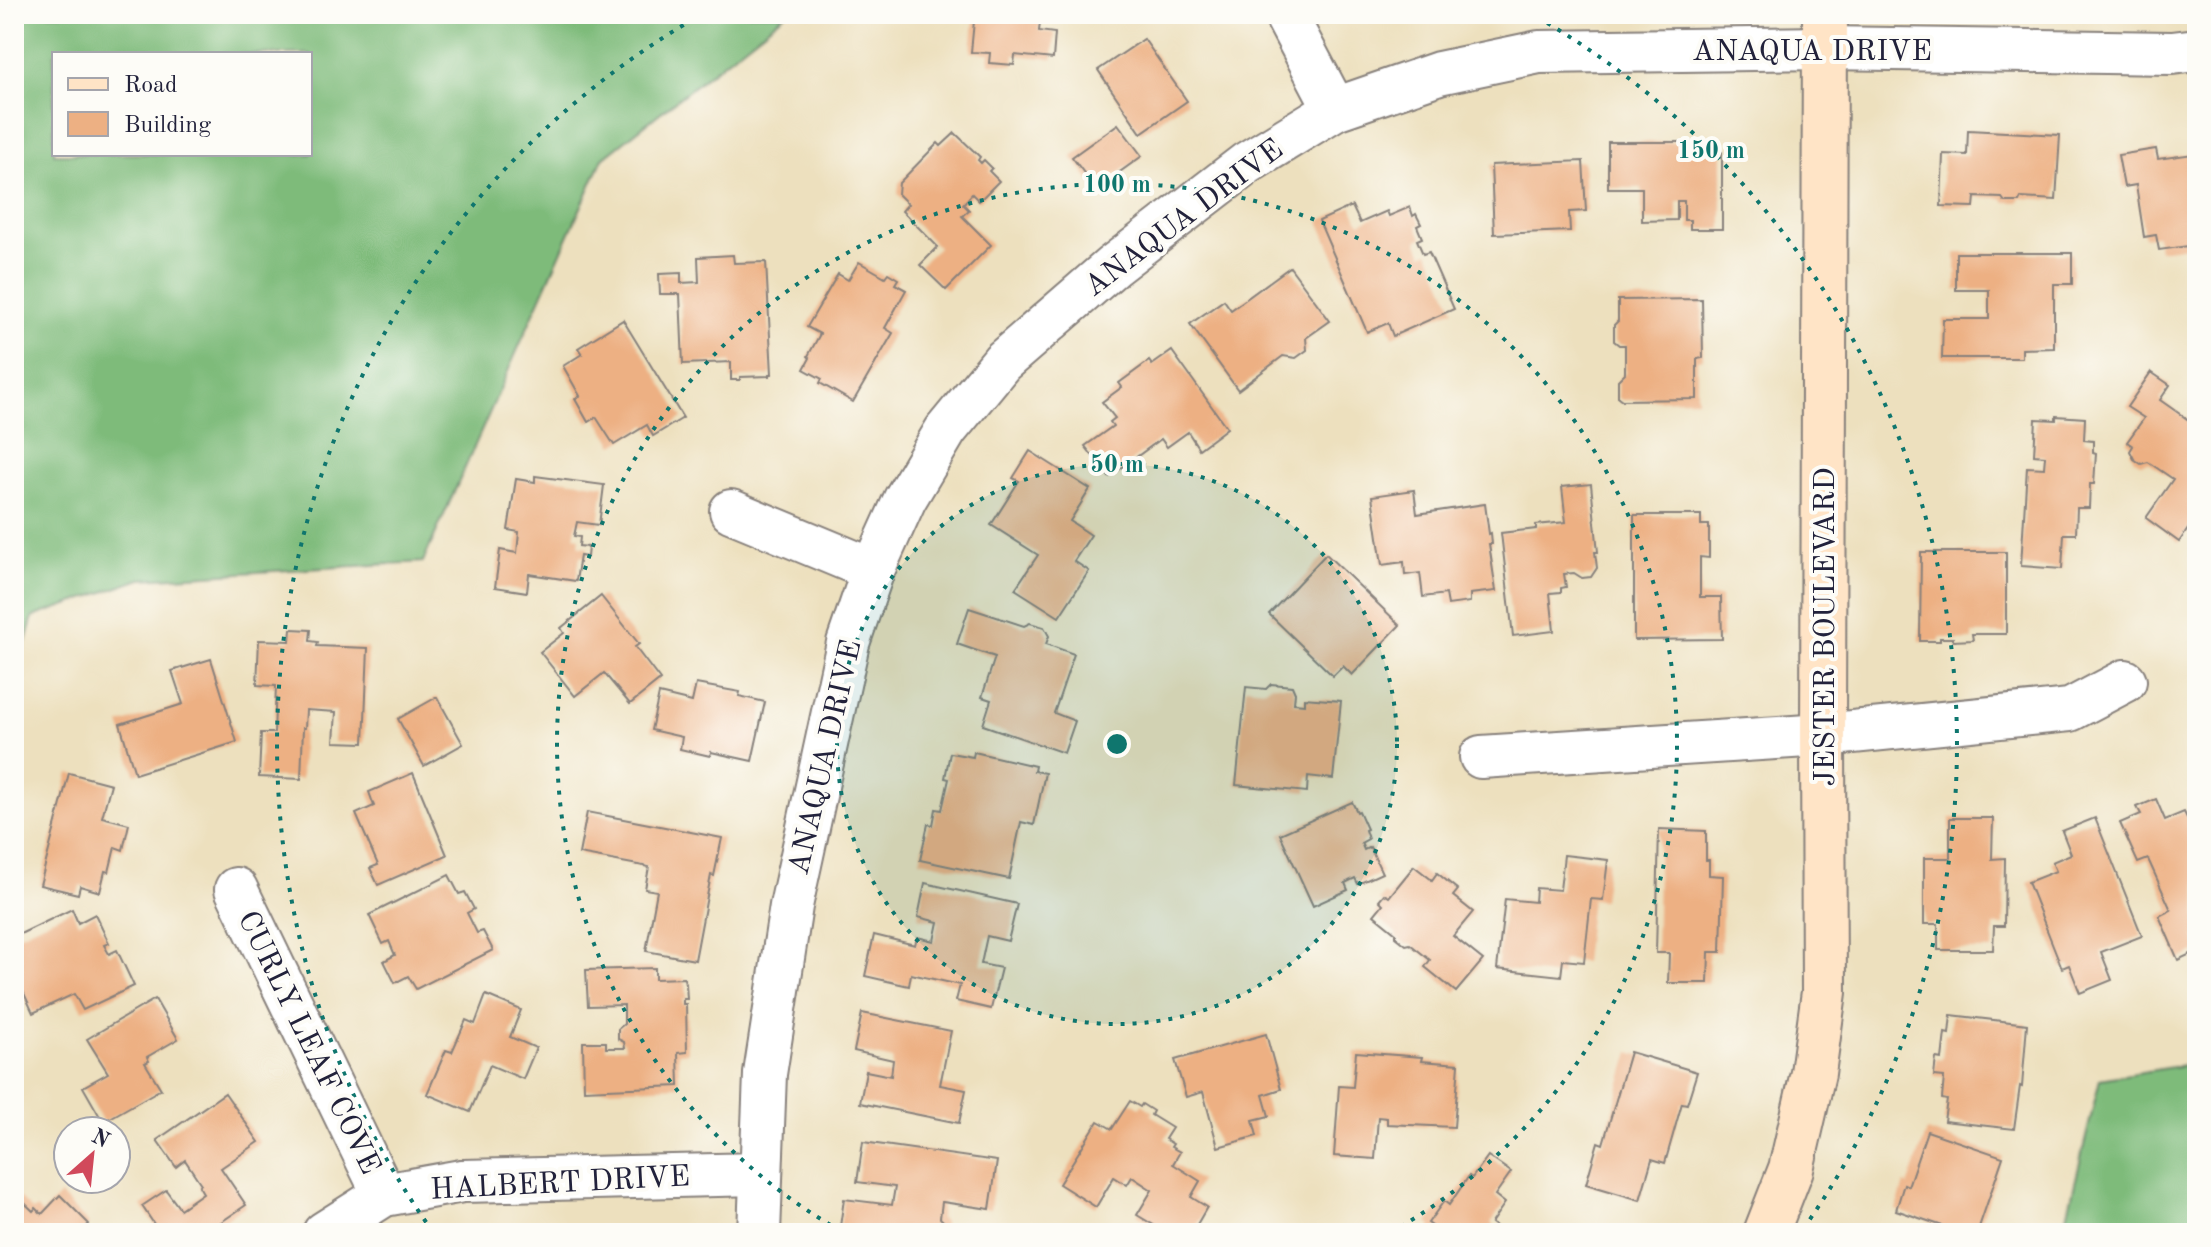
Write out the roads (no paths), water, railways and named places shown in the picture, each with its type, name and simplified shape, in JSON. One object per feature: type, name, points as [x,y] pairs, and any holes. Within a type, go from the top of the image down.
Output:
[{"type":"street","points":[[1285,14],[1335,109]]},
{"type":"street","name":"ANAQUA DRIVE","points":[[759,1233],[765,1074],[791,906],[848,643],[873,570],[905,499],[946,430],[1002,362],[1113,266],[1235,172],[1335,109],[1439,73],[1539,52],[1825,31],[2172,53],[2197,50]]},
{"type":"street","name":"JESTER BOULEVARD","points":[[1766,1233],[1791,1169],[1813,1073],[1824,992],[1825,31]]},
{"type":"street","points":[[731,511],[873,570]]},
{"type":"street","points":[[1481,757],[1823,735],[2070,710],[2125,681]]},
{"type":"street","name":"CURLY LEAF COVE","points":[[236,889],[384,1195]]},
{"type":"street","name":"HALBERT DRIVE","points":[[324,1233],[384,1195],[462,1181],[759,1174]]}]
